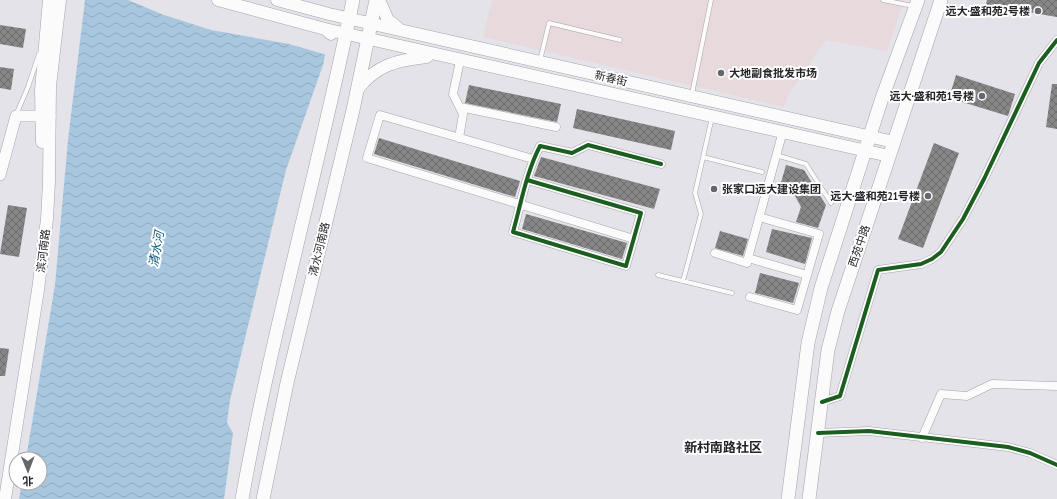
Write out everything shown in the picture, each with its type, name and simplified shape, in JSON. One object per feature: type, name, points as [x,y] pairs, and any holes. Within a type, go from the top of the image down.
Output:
[{"type":"main road","name":"滨河南路","points":[[5,499],[38,290],[47,219],[45,116],[41,90],[49,0]]},
{"type":"main road","name":"滨河南路","points":[[0,482],[37,246],[41,206],[45,116],[60,0]]},
{"type":"main road","name":"新春街","points":[[218,0],[368,40],[866,149],[889,156]]},
{"type":"main road","name":"新春街","points":[[277,0],[349,19],[894,142]]},
{"type":"main road","points":[[329,14],[342,10],[348,6],[352,0]]},
{"type":"main road","name":"清水河南路","points":[[242,499],[254,434],[341,57],[352,0]]},
{"type":"main road","points":[[377,0],[388,20],[400,30]]},
{"type":"main road","name":"清水河南路","points":[[263,499],[287,383],[377,0]]},
{"type":"main road","name":"西苑中路","points":[[809,499],[828,350],[838,311],[942,0]]},
{"type":"main road","name":"西苑中路","points":[[788,499],[808,343],[821,288],[870,137],[916,3]]},
{"type":"main road","points":[[325,29],[338,41],[341,57]]},
{"type":"main road","points":[[357,90],[366,78],[388,65],[408,59],[440,56]]},
{"type":"street","points":[[822,402],[840,396],[878,270],[921,264],[932,259],[941,252],[963,219],[984,179],[1039,63],[1057,40]]},
{"type":"street","points":[[459,138],[463,114],[453,94],[460,61]]},
{"type":"street","points":[[460,107],[556,127]]},
{"type":"street","points":[[533,159],[380,115],[367,158],[520,206],[634,239]]},
{"type":"street","points":[[0,175],[16,116],[45,116]]},
{"type":"street","points":[[715,253],[746,263],[783,131]]},
{"type":"street","points":[[527,180],[641,213],[626,266],[513,232],[527,180],[533,159],[540,146],[572,153],[588,145],[661,164]]},
{"type":"street","points":[[750,297],[797,310],[819,234],[759,217]]},
{"type":"street","points":[[748,258],[807,275]]},
{"type":"street","points":[[922,438],[941,394],[967,396],[992,384],[1057,386]]},
{"type":"street","points":[[818,433],[869,431],[1008,447],[1030,453],[1051,464],[1057,465]]},
{"type":"lane","points":[[691,96],[711,0]]},
{"type":"lane","points":[[883,0],[916,3]]},
{"type":"lane","points":[[540,62],[549,23],[620,40]]},
{"type":"lane","points":[[16,116],[28,87],[45,36]]},
{"type":"lane","points":[[683,281],[701,214],[694,193],[712,116]]},
{"type":"lane","points":[[776,155],[806,164],[831,203]]},
{"type":"lane","points":[[703,157],[762,172]]},
{"type":"lane","points":[[658,275],[732,293]]},
{"type":"shaded area","name":"大地副食批发市场","points":[[492,0],[904,0],[887,51],[826,40],[788,95],[784,107],[483,37]]},
{"type":"water","name":"清水河","points":[[85,0],[336,0],[323,65],[286,170],[230,400],[227,423],[233,433],[224,499],[19,499],[20,491],[48,491],[48,451],[27,451],[55,285],[68,140]]},
{"type":"pier","points":[[128,0],[338,0],[327,55],[289,44],[211,30],[164,15]]},
{"type":"building","name":"远大·盛和苑2号楼","points":[[987,0],[1057,0],[1057,17],[986,5]]},
{"type":"building","points":[[0,25],[26,29],[23,48],[0,44]]},
{"type":"building","points":[[0,67],[14,69],[11,90],[0,88]]},
{"type":"building","name":"远大·盛和苑1号楼","points":[[956,75],[1015,94],[1008,116],[949,98]]},
{"type":"building","points":[[1052,84],[1057,84],[1057,129],[1046,127]]},
{"type":"building","points":[[469,85],[561,104],[557,122],[465,103]]},
{"type":"building","points":[[577,109],[675,131],[671,150],[573,128]]},
{"type":"building","points":[[379,138],[520,181],[515,197],[374,154]]},
{"type":"building","name":"远大·盛和苑21号楼","points":[[934,143],[959,153],[923,248],[898,239]]},
{"type":"building","points":[[541,157],[660,189],[654,209],[534,176]]},
{"type":"building","points":[[786,165],[804,170],[826,205],[818,228],[796,222],[801,207],[792,190],[780,186]]},
{"type":"building","points":[[8,205],[27,208],[19,257],[0,254]]},
{"type":"building","points":[[526,214],[627,243],[622,259],[522,229]]},
{"type":"building","points":[[772,229],[812,238],[805,264],[766,252]]},
{"type":"building","points":[[720,231],[748,239],[743,256],[715,248]]},
{"type":"building","points":[[760,273],[799,283],[793,303],[755,293]]},
{"type":"building","points":[[0,348],[9,349],[5,376],[0,376]]},
{"type":"cycle path","points":[[822,402],[840,396],[878,270],[921,264],[932,259],[941,252],[963,219],[984,179],[1039,63],[1057,40]]},
{"type":"cycle path","points":[[527,180],[641,213],[626,266],[513,232],[524,189],[531,167],[540,146],[572,153],[588,145],[661,164]]},
{"type":"cycle path","points":[[818,433],[869,431],[1008,447],[1030,453],[1057,465]]},
{"type":"place","name":"远大·盛和苑2号楼","points":[[1038,11]]},
{"type":"place","name":"大地副食批发市场","points":[[721,73]]},
{"type":"place","name":"远大·盛和苑1号楼","points":[[982,96]]},
{"type":"place","name":"张家口远大建设集团","points":[[714,189]]},
{"type":"place","name":"远大·盛和苑21号楼","points":[[928,196]]},
{"type":"district","name":"新村南路社区","points":[[723,447]]}]
